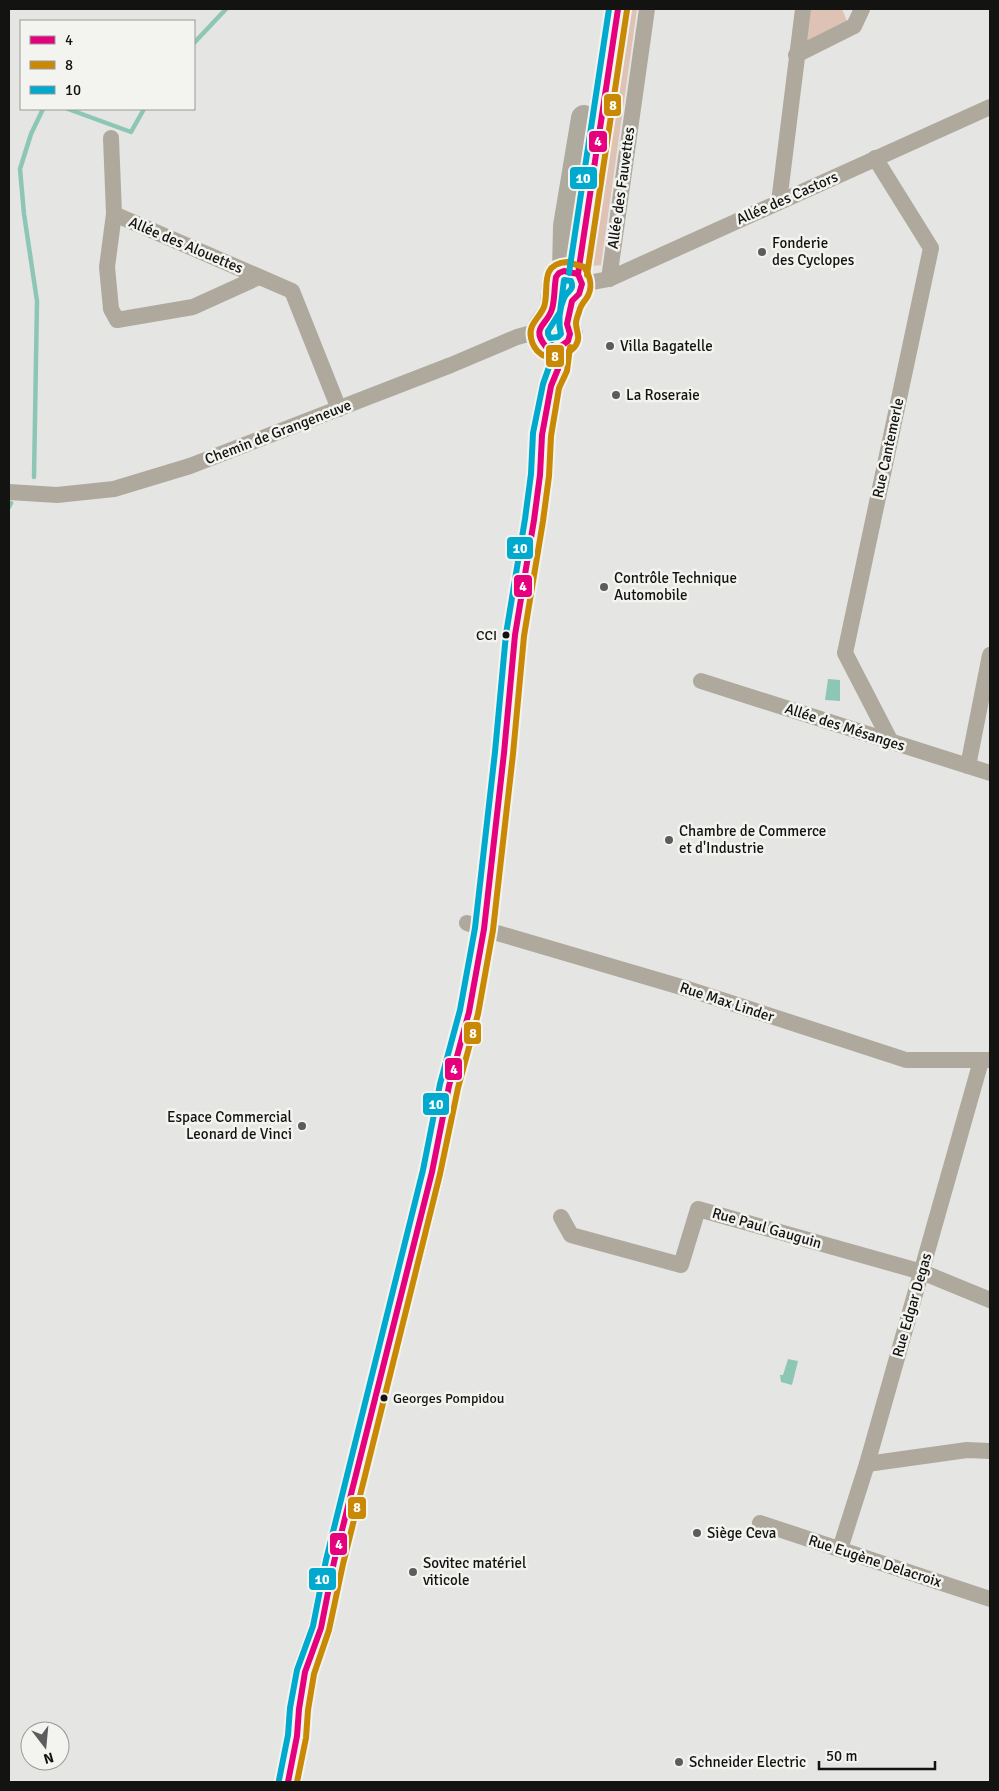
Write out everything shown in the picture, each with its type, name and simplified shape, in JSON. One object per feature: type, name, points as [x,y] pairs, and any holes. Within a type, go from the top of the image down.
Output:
[{"type":"main road","points":[[288,1782],[306,1672],[321,1628],[334,1562],[432,1172],[449,1086],[469,1012],[476,926],[519,606],[540,475],[542,435],[551,386],[558,369],[548,341],[568,341],[570,334],[567,324],[572,301],[579,294],[566,226],[603,9]]},
{"type":"main road","points":[[575,276],[618,9]]},
{"type":"main road","points":[[302,1782],[320,1674],[321,1628]]},
{"type":"street","name":"Allée des Fauvettes","points":[[609,279],[647,9]]},
{"type":"street","points":[[780,202],[796,55],[803,9]]},
{"type":"street","points":[[796,55],[854,26],[862,9]]},
{"type":"street","name":"Allée des Castors","points":[[575,276],[609,279],[990,107]]},
{"type":"street","name":"Allée des Alouettes","points":[[111,138],[114,214],[107,267],[111,309],[117,320],[192,307],[258,277]]},
{"type":"street","name":"Rue Cantemerle","points":[[875,158],[931,248],[845,652],[891,742]]},
{"type":"street","name":"Allée des Alouettes","points":[[114,214],[292,291],[339,408]]},
{"type":"street","name":"Chemin de Grangeneuve","points":[[9,492],[57,495],[114,489],[190,466],[517,336],[548,341]]},
{"type":"street","points":[[968,766],[990,655]]},
{"type":"street","name":"Allée des Mésanges","points":[[701,681],[990,773]]},
{"type":"street","name":"Rue Max Linder","points":[[476,926],[688,989],[906,1060],[986,1060]]},
{"type":"street","name":"Rue Edgar Degas","points":[[840,1549],[986,1060]]},
{"type":"street","name":"Rue Paul Gauguin","points":[[561,1217],[571,1235],[681,1265],[698,1209],[922,1272],[990,1300]]},
{"type":"street","points":[[866,1464],[967,1450],[990,1451]]},
{"type":"street","name":"Rue Eugène Delacroix","points":[[760,1523],[990,1599]]},
{"type":"shaded area","points":[[628,9],[637,9],[601,265],[593,266],[587,261]]},
{"type":"shaded area","points":[[809,9],[842,9],[847,21],[804,44]]},
{"type":"shaded area","points":[[828,679],[840,680],[840,701],[825,700]]},
{"type":"shaded area","points":[[788,1359],[798,1361],[792,1385],[781,1382],[780,1375],[783,1375]]},
{"type":"waterway","points":[[195,42],[226,9]]},
{"type":"waterway","points":[[34,477],[37,301],[24,214],[20,169],[31,134],[43,110]]},
{"type":"waterway","points":[[71,110],[131,132],[143,110]]},
{"type":"waterway","points":[[9,507],[11,503]]},
{"type":"transit line","name":"10","points":[[569,273],[609,9]]},
{"type":"transit line","name":"4","points":[[578,274],[618,9]]},
{"type":"transit line","name":"8","points":[[587,275],[627,10]]},
{"type":"transit line","name":"8","points":[[567,262],[584,267],[590,279],[590,291],[577,319],[578,337],[576,345],[565,353],[545,356],[537,351],[533,345],[530,333],[534,322],[544,307],[547,279],[552,267],[567,262]]},
{"type":"transit line","name":"4","points":[[564,271],[578,274],[582,284],[579,294],[572,301],[567,324],[570,334],[568,341],[561,346],[546,347],[539,335],[541,327],[552,309],[556,277],[564,271]]},
{"type":"transit line","name":"10","points":[[564,280],[560,312],[548,331],[550,338],[558,337],[561,334],[559,321],[560,316],[560,311],[561,307],[564,298],[572,286],[571,281],[564,280]]},
{"type":"transit line","name":"10","points":[[279,1780],[288,1735],[290,1708],[297,1670],[313,1626],[326,1560],[423,1170],[440,1084],[460,1010],[475,928],[506,634],[525,519],[531,474],[533,433],[543,384],[549,367],[552,345]]},
{"type":"transit line","name":"4","points":[[288,1782],[297,1736],[305,1672],[321,1628],[334,1562],[432,1172],[449,1086],[469,1012],[484,929],[515,635],[534,520],[540,475],[542,435],[551,386],[558,369],[561,346]]},
{"type":"transit line","name":"8","points":[[297,1782],[306,1738],[314,1674],[329,1630],[343,1564],[440,1174],[458,1088],[478,1014],[493,930],[524,636],[543,521],[549,476],[551,436],[559,388],[567,371],[570,347]]},
{"type":"place","name":"Fonderie des Cyclopes","points":[[762,252]]},
{"type":"place","name":"Villa Bagatelle","points":[[610,346]]},
{"type":"place","name":"La Roseraie","points":[[616,395]]},
{"type":"place","name":"Contrôle Technique Automobile","points":[[604,587]]},
{"type":"place","name":"CCI","points":[[506,635]]},
{"type":"place","name":"Chambre de Commerce et d'Industrie","points":[[669,840]]},
{"type":"place","name":"Espace Commercial Leonard de Vinci","points":[[302,1126]]},
{"type":"place","name":"Georges Pompidou","points":[[384,1398]]},
{"type":"place","name":"Siège Ceva","points":[[697,1533]]},
{"type":"place","name":"Sovitec matériel viticole","points":[[413,1572]]},
{"type":"place","name":"Schneider Electric","points":[[679,1762]]}]
